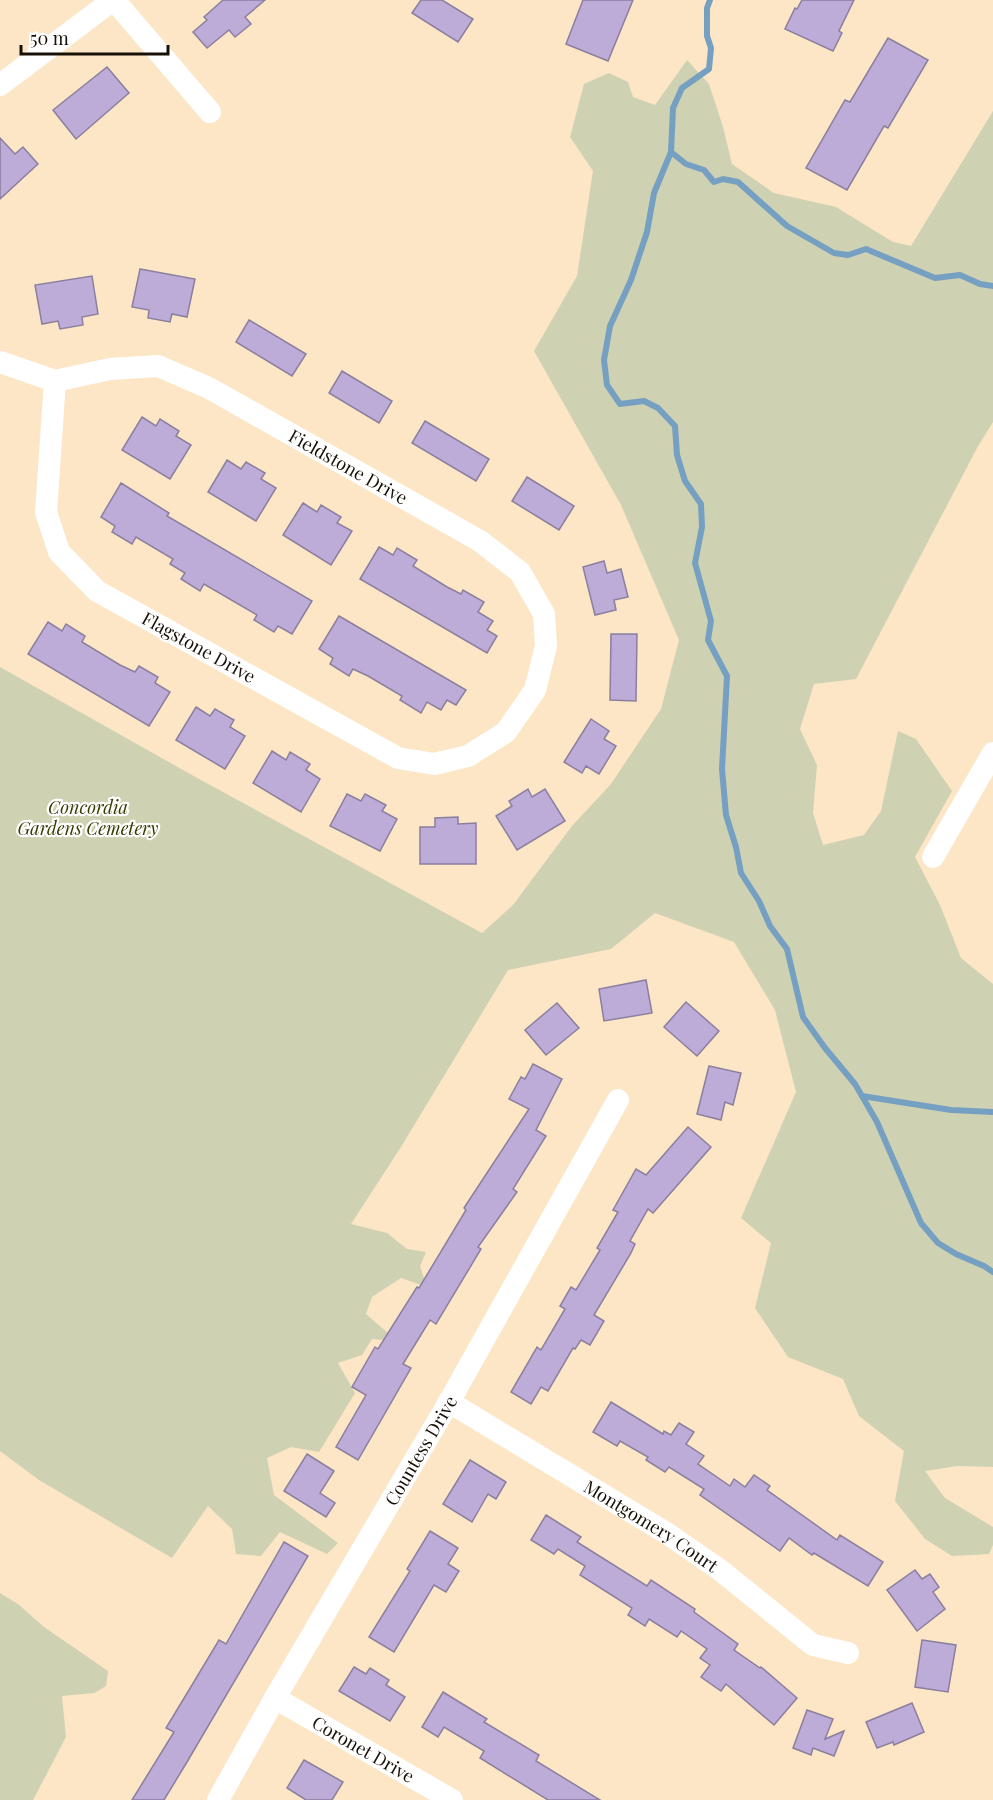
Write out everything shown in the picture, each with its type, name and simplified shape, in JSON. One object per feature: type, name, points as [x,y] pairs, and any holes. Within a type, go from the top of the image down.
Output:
[{"type":"street","points":[[0,85],[113,0],[210,112]]},
{"type":"street","points":[[0,362],[56,381]]},
{"type":"street","name":"Fieldstone Drive","points":[[56,381],[110,369],[158,366],[208,388],[469,536],[520,572],[544,614],[546,646],[536,690],[506,732]]},
{"type":"street","name":"Flagstone Drive","points":[[56,381],[46,512],[59,552],[97,591],[398,758],[434,764],[468,756],[506,732]]},
{"type":"street","points":[[933,856],[993,753]]},
{"type":"street","name":"Countess Drive","points":[[219,1800],[275,1698],[449,1402],[618,1100]]},
{"type":"street","name":"Montgomery Court","points":[[449,1402],[668,1534],[720,1570],[813,1645],[848,1653]]},
{"type":"street","name":"Coronet Drive","points":[[275,1698],[452,1800]]},
{"type":"green space","name":"Concordia Gardens Cemetery","points":[[687,60],[709,84],[732,164],[774,193],[836,207],[893,242],[911,246],[993,111],[993,422],[977,448],[856,679],[814,684],[800,729],[817,765],[813,813],[823,845],[864,835],[881,811],[898,731],[916,739],[952,791],[915,857],[940,905],[961,958],[993,984],[993,1467],[958,1466],[925,1471],[945,1498],[993,1527],[993,1545],[989,1554],[952,1556],[925,1539],[895,1501],[904,1451],[859,1416],[843,1379],[788,1357],[755,1308],[771,1243],[741,1218],[796,1092],[775,1010],[734,942],[655,913],[611,949],[508,970],[401,1147],[351,1224],[387,1233],[407,1249],[426,1252],[420,1266],[427,1287],[401,1278],[372,1297],[366,1314],[397,1341],[372,1339],[362,1355],[338,1363],[355,1393],[319,1452],[291,1447],[267,1458],[274,1495],[338,1543],[327,1554],[280,1532],[261,1556],[236,1554],[232,1529],[208,1506],[172,1558],[39,1480],[0,1451],[0,667],[199,779],[482,933],[513,905],[572,826],[611,784],[661,709],[679,640],[621,505],[534,351],[577,276],[593,171],[570,137],[584,84],[609,73],[628,82],[633,97],[655,105]]},
{"type":"green space","points":[[0,1593],[18,1604],[44,1627],[108,1671],[106,1686],[94,1693],[62,1696],[66,1737],[33,1800],[0,1800]]},
{"type":"building","points":[[223,0],[265,0],[245,17],[251,24],[235,37],[229,30],[207,48],[193,32],[207,20],[204,17]]},
{"type":"building","points":[[421,0],[442,0],[473,19],[458,42],[412,13]]},
{"type":"building","points":[[583,0],[633,0],[608,61],[566,44]]},
{"type":"building","points":[[802,0],[854,0],[839,31],[842,33],[833,51],[785,29],[795,8],[797,9]]},
{"type":"building","points":[[888,38],[928,60],[888,128],[884,126],[847,190],[806,168],[845,100],[850,102]]},
{"type":"building","points":[[107,67],[129,93],[76,139],[53,110]]},
{"type":"building","points":[[0,138],[15,154],[23,147],[38,164],[0,199]]},
{"type":"building","points":[[140,269],[195,279],[187,317],[172,314],[170,322],[148,318],[149,310],[132,307]]},
{"type":"building","points":[[92,276],[98,314],[82,317],[83,325],[60,329],[58,321],[42,324],[35,285]]},
{"type":"building","points":[[249,320],[306,354],[292,376],[236,342]]},
{"type":"building","points":[[342,371],[392,401],[379,423],[329,393]]},
{"type":"building","points":[[142,417],[156,426],[160,419],[179,431],[176,436],[191,445],[170,479],[122,450]]},
{"type":"building","points":[[425,421],[489,459],[476,481],[412,443]]},
{"type":"building","points":[[227,460],[241,469],[246,462],[265,473],[261,479],[276,488],[256,521],[208,492]]},
{"type":"building","points":[[527,477],[574,506],[559,530],[512,501]]},
{"type":"building","points":[[121,483],[169,513],[167,516],[312,601],[292,634],[278,626],[274,632],[254,620],[257,615],[204,584],[200,591],[181,579],[185,573],[170,564],[173,559],[136,537],[132,544],[112,532],[115,526],[101,517]]},
{"type":"building","points":[[303,503],[317,512],[321,505],[341,517],[337,523],[352,531],[331,565],[283,535]]},
{"type":"building","points":[[379,547],[393,555],[397,548],[417,560],[413,566],[447,587],[461,594],[463,590],[484,602],[478,612],[493,621],[487,630],[497,636],[487,653],[360,579]]},
{"type":"building","points":[[604,561],[607,573],[621,569],[628,597],[614,600],[616,610],[595,615],[583,567]]},
{"type":"building","points":[[339,616],[466,690],[456,705],[447,700],[441,710],[427,702],[421,713],[400,700],[402,696],[368,676],[353,669],[349,676],[330,664],[333,658],[319,649]]},
{"type":"building","points":[[48,622],[62,631],[66,624],[85,636],[82,642],[120,665],[135,672],[139,666],[158,677],[155,683],[170,692],[149,726],[28,654]]},
{"type":"building","points":[[611,634],[637,634],[636,701],[610,700]]},
{"type":"building","points":[[196,707],[210,716],[215,709],[234,720],[230,727],[245,736],[225,769],[176,740]]},
{"type":"building","points":[[591,719],[609,731],[604,739],[616,746],[599,774],[586,766],[582,773],[564,762]]},
{"type":"building","points":[[272,751],[286,760],[290,752],[310,764],[306,770],[320,779],[301,812],[253,783]]},
{"type":"building","points":[[528,789],[532,797],[545,789],[565,821],[517,850],[496,816],[512,806],[509,801]]},
{"type":"building","points":[[347,794],[361,801],[365,794],[386,805],[382,811],[397,819],[380,851],[330,826]]},
{"type":"building","points":[[458,817],[458,824],[476,823],[476,864],[420,864],[420,827],[435,827],[435,818]]},
{"type":"building","points":[[646,980],[652,1013],[604,1021],[599,989]]},
{"type":"building","points":[[686,1002],[719,1031],[697,1056],[664,1027]]},
{"type":"building","points":[[557,1003],[579,1028],[546,1055],[525,1030]]},
{"type":"building","points":[[533,1064],[562,1079],[536,1130],[546,1136],[513,1189],[517,1192],[478,1247],[481,1249],[436,1324],[430,1320],[403,1364],[411,1368],[358,1460],[336,1447],[366,1395],[352,1387],[375,1347],[378,1349],[417,1287],[419,1288],[466,1210],[464,1208],[529,1109],[509,1099],[521,1077],[525,1079]]},
{"type":"building","points":[[709,1066],[741,1073],[733,1105],[725,1102],[721,1120],[697,1114]]},
{"type":"building","points":[[688,1127],[711,1147],[653,1213],[648,1209],[630,1241],[635,1244],[631,1253],[594,1315],[604,1321],[590,1345],[581,1340],[575,1349],[573,1348],[548,1391],[541,1387],[531,1404],[511,1392],[537,1347],[541,1350],[565,1309],[560,1306],[571,1287],[576,1290],[600,1250],[597,1248],[618,1212],[613,1210],[636,1169],[646,1175]]},
{"type":"building","points":[[611,1402],[663,1434],[664,1431],[671,1435],[679,1423],[694,1432],[686,1444],[704,1456],[698,1464],[730,1486],[734,1479],[745,1487],[754,1475],[770,1486],[767,1490],[837,1540],[840,1535],[883,1562],[868,1586],[814,1553],[812,1555],[789,1538],[780,1551],[700,1495],[704,1489],[669,1467],[665,1472],[646,1460],[648,1457],[620,1441],[617,1446],[593,1432]]},
{"type":"building","points":[[307,1454],[334,1471],[320,1493],[335,1503],[326,1517],[284,1491]]},
{"type":"building","points":[[470,1460],[506,1482],[496,1499],[488,1494],[472,1522],[443,1504]]},
{"type":"building","points":[[546,1515],[581,1537],[577,1542],[647,1586],[651,1580],[695,1609],[694,1612],[738,1644],[734,1650],[761,1667],[797,1698],[774,1725],[726,1684],[721,1691],[701,1677],[710,1665],[700,1658],[707,1649],[681,1631],[677,1637],[649,1619],[645,1626],[628,1615],[632,1608],[580,1575],[585,1566],[558,1549],[554,1554],[531,1540]]},
{"type":"building","points":[[430,1531],[458,1548],[448,1564],[459,1571],[446,1592],[434,1585],[394,1652],[369,1637],[410,1571],[407,1569]]},
{"type":"building","points":[[284,1542],[308,1556],[187,1762],[164,1800],[132,1800],[174,1732],[166,1728],[219,1640],[226,1644]]},
{"type":"building","points":[[915,1570],[922,1579],[930,1574],[939,1587],[933,1592],[945,1609],[917,1631],[887,1590]]},
{"type":"building","points":[[922,1640],[956,1645],[948,1692],[915,1687]]},
{"type":"building","points":[[354,1667],[366,1674],[370,1668],[389,1680],[386,1685],[405,1697],[390,1721],[339,1691]]},
{"type":"building","points":[[443,1692],[487,1719],[484,1722],[539,1755],[536,1761],[600,1800],[548,1800],[480,1758],[484,1751],[444,1727],[438,1737],[422,1727]]},
{"type":"building","points":[[912,1703],[924,1732],[894,1745],[893,1742],[877,1748],[866,1722]]},
{"type":"building","points":[[807,1710],[833,1719],[825,1739],[844,1731],[834,1756],[813,1748],[811,1755],[793,1748]]},
{"type":"building","points":[[304,1760],[343,1782],[332,1800],[306,1800],[287,1788]]},
{"type":"waterway","points":[[710,0],[707,8],[707,36],[711,48],[709,69],[682,88],[673,108],[671,152],[654,193],[647,232],[631,280],[610,326],[604,360],[607,385],[620,404],[644,401],[658,408],[675,426],[677,455],[685,481],[701,504],[702,527],[695,563],[711,621],[708,640],[727,676],[722,769],[726,815],[741,873],[759,901],[770,926],[787,949],[803,1017],[855,1084],[877,1122],[921,1223],[938,1243],[993,1272]]},
{"type":"waterway","points":[[671,152],[686,164],[704,170],[714,182],[723,179],[738,182],[787,226],[834,253],[848,255],[866,249],[935,278],[960,275],[980,284],[993,286]]},
{"type":"waterway","points":[[862,1096],[951,1110],[993,1112]]}]
